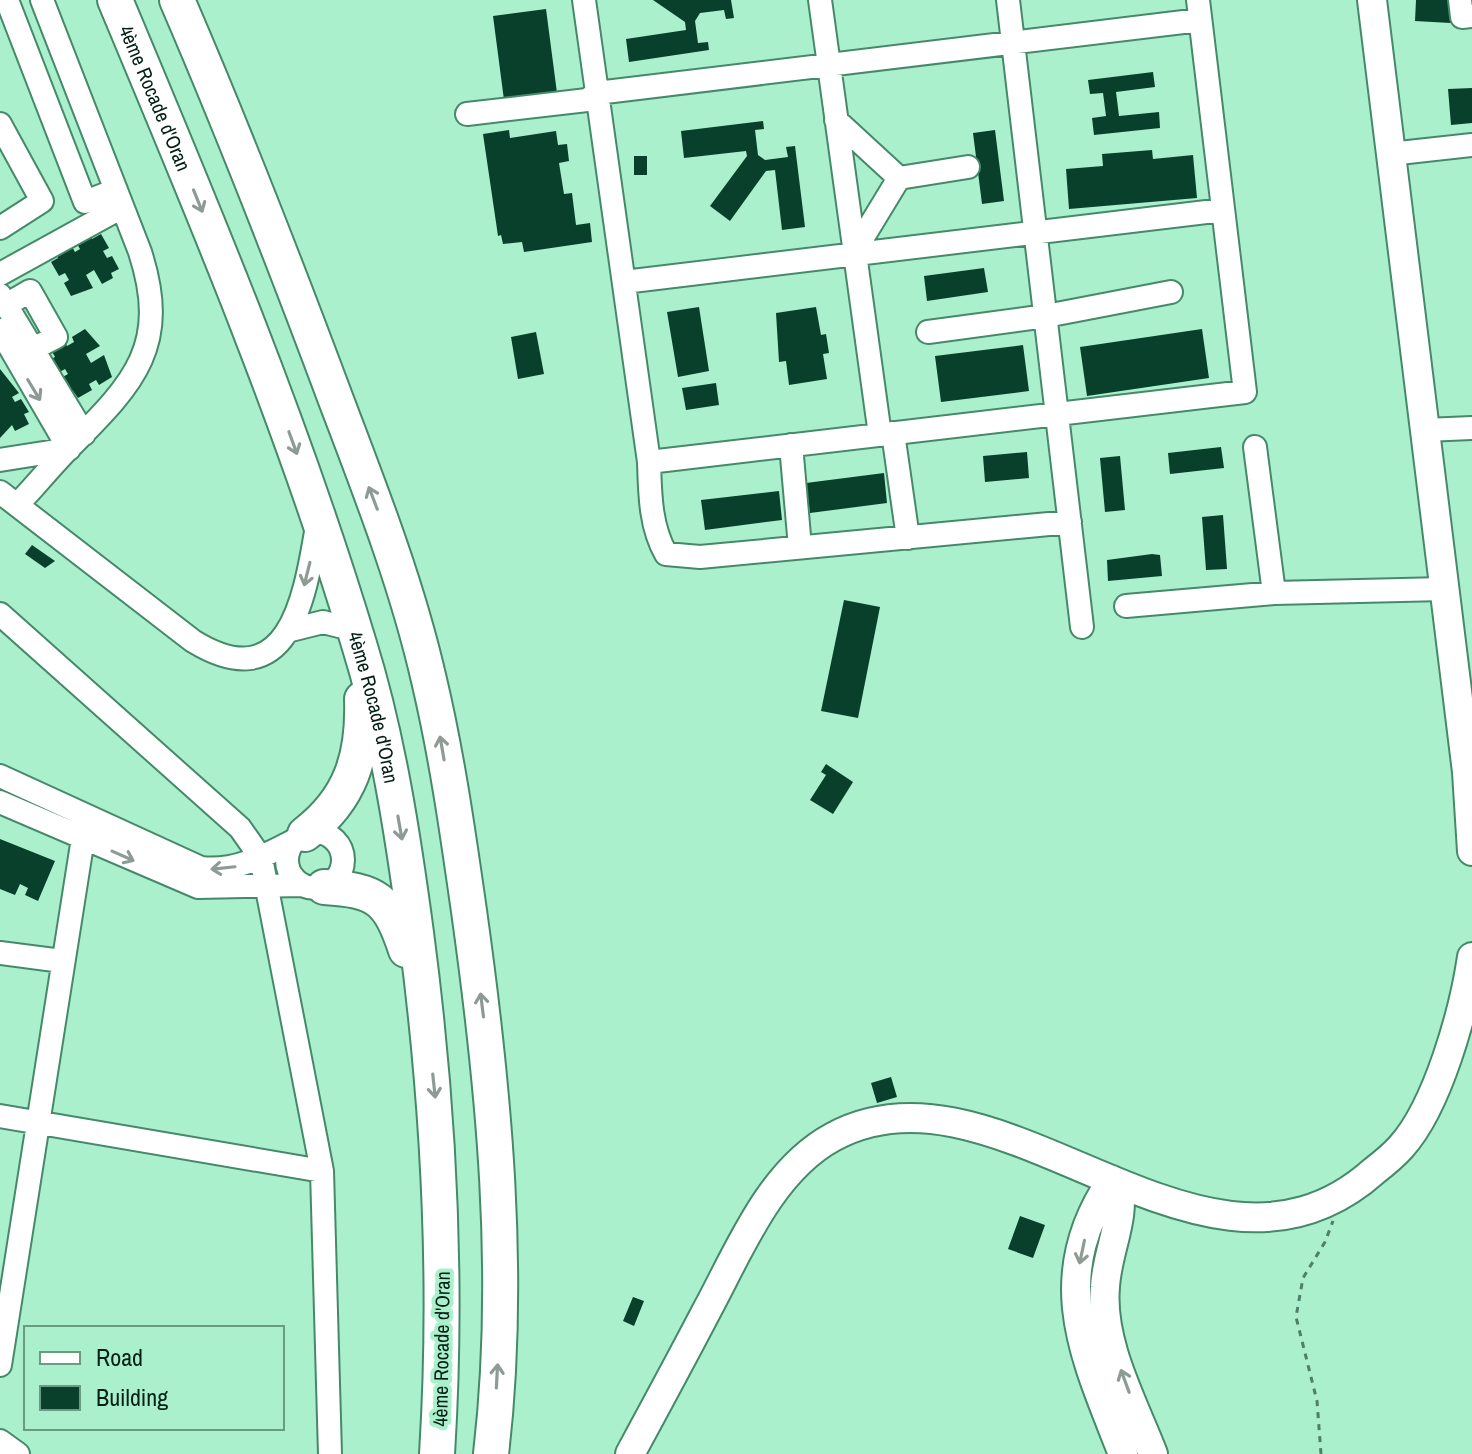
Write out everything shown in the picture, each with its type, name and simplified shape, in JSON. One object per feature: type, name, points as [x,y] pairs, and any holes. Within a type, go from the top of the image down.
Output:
[{"type":"highway","name":"4ème Rocade d'Oran","points":[[115,0],[243,312],[319,517],[357,637],[394,791],[427,1019],[442,1199],[444,1301],[437,1454]]},
{"type":"highway","points":[[177,0],[229,119],[380,516],[429,680],[457,833],[487,1050],[498,1236],[497,1373],[491,1454]]},
{"type":"highway","points":[[300,837],[327,817],[342,799],[354,770],[362,716],[357,637]]},
{"type":"highway","points":[[312,886],[367,892],[386,905],[397,923],[427,1019]]},
{"type":"main road","points":[[1372,0],[1467,772],[1472,851]]},
{"type":"main road","points":[[630,1454],[767,1201],[799,1162],[830,1138],[869,1120],[912,1116],[982,1132],[1115,1182],[1210,1213],[1289,1215],[1328,1202],[1364,1180],[1402,1146],[1448,1058],[1466,999],[1472,957]]},
{"type":"main road","points":[[1066,1162],[1087,1192],[1093,1213]]},
{"type":"main road","points":[[1115,1182],[1093,1213],[1078,1271],[1075,1314],[1087,1360],[1123,1454]]},
{"type":"main road","points":[[1115,1182],[1122,1206],[1105,1287],[1109,1336],[1153,1454]]},
{"type":"main road","points":[[1117,1231],[1146,1211],[1180,1205]]},
{"type":"street","points":[[7,0],[85,202],[119,198]]},
{"type":"street","points":[[42,0],[149,280],[152,310],[148,340],[139,368],[123,394],[77,441],[9,498],[211,652],[234,659],[253,657],[269,651],[291,630],[323,622],[357,637]]},
{"type":"street","points":[[584,0],[649,462],[650,494],[657,539],[666,554],[700,557],[1070,522]]},
{"type":"street","points":[[820,0],[854,252],[908,538]]},
{"type":"street","points":[[1008,0],[1082,627]]},
{"type":"street","points":[[1460,0],[1462,17],[1472,16]]},
{"type":"street","points":[[467,114],[587,100],[597,93],[1013,41],[1199,10],[1245,392],[649,462]]},
{"type":"street","points":[[836,120],[899,178]]},
{"type":"street","points":[[0,124],[42,201],[0,228]]},
{"type":"street","points":[[1390,154],[1472,145]]},
{"type":"street","points":[[854,252],[899,178],[968,167]]},
{"type":"street","points":[[0,274],[119,198]]},
{"type":"street","points":[[624,282],[1036,230],[1223,210]]},
{"type":"street","points":[[928,332],[1046,316],[1171,292]]},
{"type":"street","points":[[3,300],[15,357]]},
{"type":"street","points":[[0,330],[15,357],[77,441]]},
{"type":"street","points":[[1425,430],[1472,428]]},
{"type":"street","points":[[0,460],[77,441]]},
{"type":"street","points":[[791,445],[800,547]]},
{"type":"street","points":[[1255,447],[1274,593]]},
{"type":"street","points":[[291,630],[319,517]]},
{"type":"street","points":[[1126,606],[1274,593],[1444,589]]},
{"type":"street","points":[[0,614],[240,828],[261,858],[322,1171],[330,1454]]},
{"type":"street","points":[[0,776],[201,868],[221,870],[261,858],[300,837],[324,834],[339,846],[343,856],[339,875],[312,886],[264,884],[198,887],[0,802]]},
{"type":"street","points":[[300,837],[287,864],[312,886]]},
{"type":"street","points":[[0,1365],[3,1319],[83,838]]},
{"type":"street","points":[[0,953],[62,961]]},
{"type":"street","points":[[0,1116],[322,1171]]},
{"type":"street","points":[[0,1441],[18,1454]]},
{"type":"path","points":[[1321,1454],[1317,1401],[1296,1317],[1303,1278],[1332,1224],[1334,1215],[1328,1202]]},
{"type":"building","points":[[653,0],[731,0],[734,18],[726,19],[724,10],[700,13],[695,21],[698,43],[708,42],[709,50],[629,62],[626,39],[686,30],[685,22]]},
{"type":"building","points":[[1416,0],[1469,0],[1468,24],[1415,21]]},
{"type":"building","points":[[546,9],[557,93],[504,100],[493,16]]},
{"type":"building","points":[[1153,72],[1155,87],[1116,92],[1119,116],[1159,112],[1160,128],[1094,135],[1092,118],[1106,116],[1103,93],[1090,94],[1088,80]]},
{"type":"building","points":[[1472,88],[1472,123],[1451,125],[1448,89]]},
{"type":"building","points":[[763,121],[764,129],[755,130],[758,155],[765,160],[788,157],[786,147],[795,146],[805,227],[782,230],[775,170],[766,171],[730,221],[710,206],[747,156],[746,151],[684,158],[681,131]]},
{"type":"building","points":[[509,130],[510,138],[556,131],[558,145],[567,144],[569,161],[559,163],[564,194],[572,193],[576,225],[590,223],[592,242],[524,252],[522,242],[503,244],[501,235],[498,236],[483,134]]},
{"type":"building","points":[[995,130],[1004,201],[982,204],[973,133]]},
{"type":"building","points":[[1152,150],[1153,159],[1193,155],[1197,198],[1069,209],[1066,169],[1103,166],[1102,154]]},
{"type":"building","points":[[634,156],[647,156],[647,175],[634,175]]},
{"type":"building","points":[[101,234],[109,248],[103,251],[107,258],[112,256],[119,269],[111,273],[113,278],[102,284],[94,270],[86,275],[93,288],[71,296],[64,283],[69,280],[65,273],[59,276],[51,262],[58,258],[56,253],[71,245],[75,252],[80,249],[76,242],[90,235],[92,239]]},
{"type":"building","points":[[984,268],[988,292],[927,301],[924,276]]},
{"type":"building","points":[[699,307],[709,371],[678,377],[667,312]]},
{"type":"building","points":[[816,307],[821,335],[826,334],[829,353],[823,354],[827,379],[789,385],[786,361],[779,362],[776,313]]},
{"type":"building","points":[[85,329],[100,346],[86,354],[91,363],[104,355],[112,377],[99,385],[96,380],[89,384],[92,390],[78,398],[73,391],[69,393],[61,378],[68,374],[65,369],[58,373],[51,359],[55,357],[50,348],[64,340],[67,346],[74,342],[72,337]]},
{"type":"building","points":[[1202,329],[1209,378],[1087,396],[1080,347]]},
{"type":"building","points":[[536,332],[544,374],[518,379],[511,337]]},
{"type":"building","points":[[1023,345],[1029,391],[941,402],[935,356]]},
{"type":"building","points":[[0,369],[19,393],[12,397],[15,402],[21,399],[29,412],[24,414],[29,424],[15,431],[12,425],[0,438]]},
{"type":"building","points":[[716,383],[719,405],[686,410],[682,388]]},
{"type":"building","points":[[1221,447],[1224,468],[1170,474],[1168,453]]},
{"type":"building","points":[[1027,452],[1029,478],[985,482],[983,456]]},
{"type":"building","points":[[1120,456],[1125,510],[1105,512],[1100,458]]},
{"type":"building","points":[[884,473],[887,503],[810,513],[806,483]]},
{"type":"building","points":[[779,491],[782,520],[705,530],[701,500]]},
{"type":"building","points":[[1223,515],[1227,569],[1206,570],[1202,517]]},
{"type":"building","points":[[32,545],[55,561],[45,568],[25,554]]},
{"type":"building","points":[[1160,555],[1162,576],[1108,581],[1107,560]]},
{"type":"building","points":[[844,600],[880,607],[858,718],[821,711]]},
{"type":"building","points":[[826,764],[853,782],[833,814],[810,800],[826,775],[821,772]]},
{"type":"building","points":[[0,839],[55,861],[38,901],[25,895],[28,888],[20,884],[15,895],[0,889]]},
{"type":"building","points":[[891,1077],[897,1097],[877,1103],[871,1083]]},
{"type":"building","points":[[1020,1216],[1045,1225],[1033,1258],[1008,1249]]},
{"type":"building","points":[[633,1297],[644,1301],[634,1326],[623,1321]]}]
